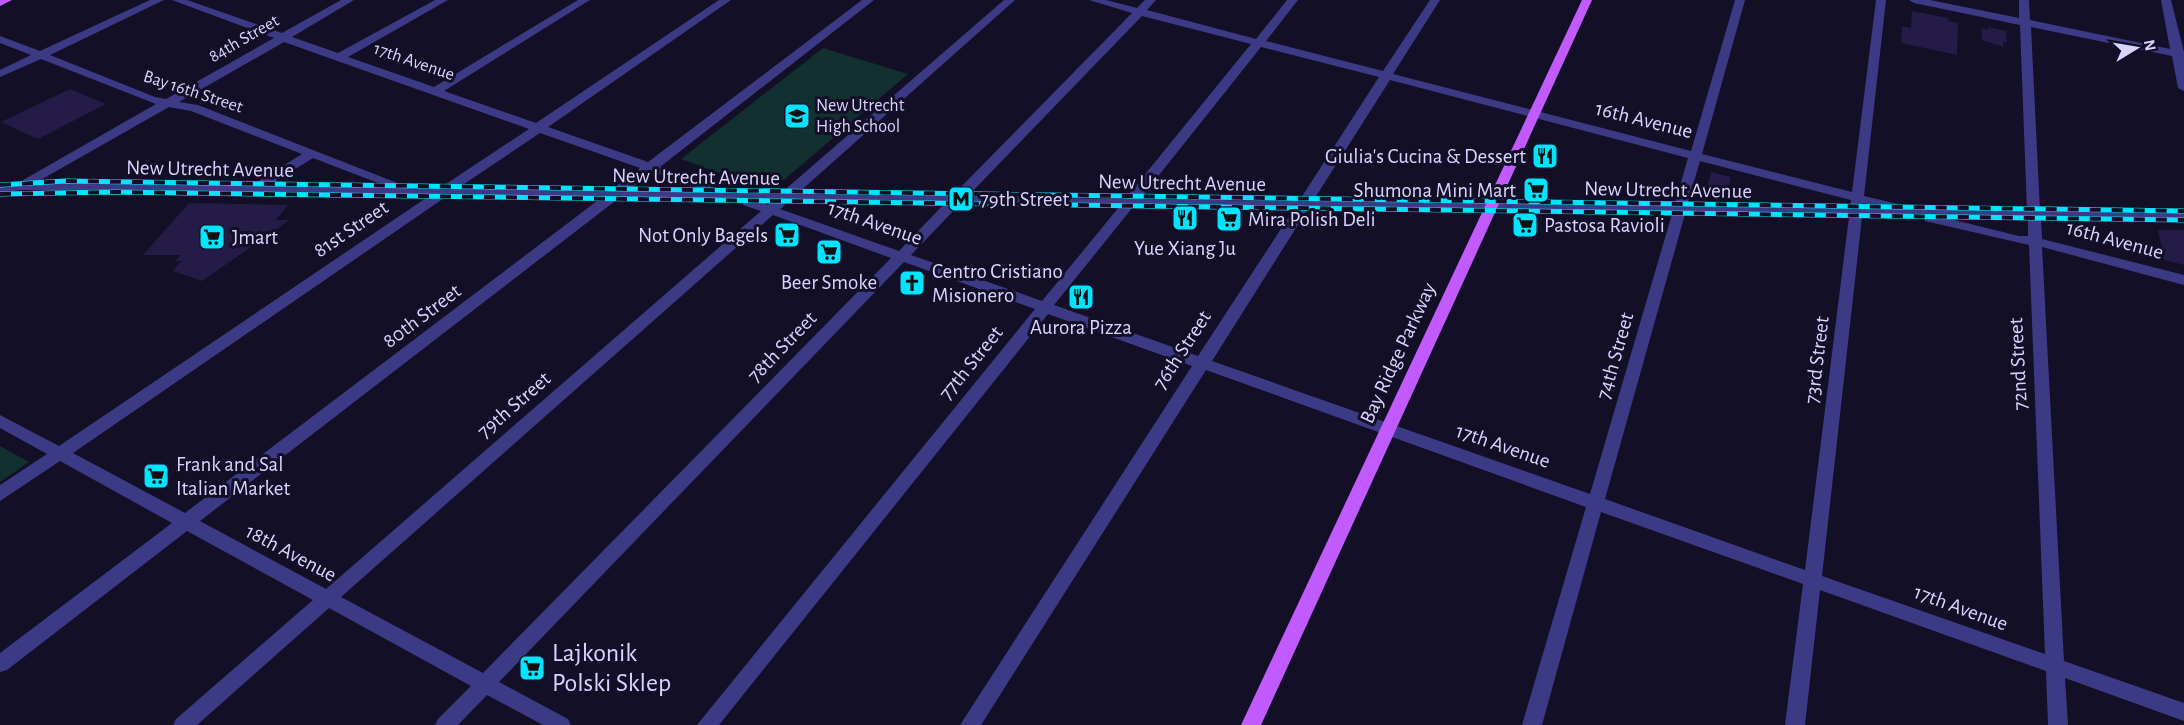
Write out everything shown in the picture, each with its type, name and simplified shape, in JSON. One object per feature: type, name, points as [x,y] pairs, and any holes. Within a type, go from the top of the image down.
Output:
[{"type":"main road","points":[[0,3],[7,0]]},
{"type":"main road","name":"Bay Ridge Parkway","points":[[1251,725],[1587,0]]},
{"type":"street","points":[[0,75],[159,0]]},
{"type":"street","name":"17th Avenue","points":[[177,0],[285,36],[2184,712]]},
{"type":"street","name":"84th Street","points":[[0,198],[349,0]]},
{"type":"street","points":[[339,57],[443,0]]},
{"type":"street","points":[[435,91],[585,0]]},
{"type":"street","name":"81st Street","points":[[0,494],[726,0]]},
{"type":"street","name":"80th Street","points":[[0,664],[869,0]]},
{"type":"street","name":"79th Street","points":[[183,725],[1010,0]]},
{"type":"street","name":"16th Avenue","points":[[1094,0],[1695,155],[1857,203],[1908,211],[2184,280]]},
{"type":"street","name":"78th Street","points":[[445,725],[1151,0]]},
{"type":"street","name":"77th Street","points":[[707,725],[1293,0]]},
{"type":"street","name":"76th Street","points":[[970,725],[1200,363],[1435,0]]},
{"type":"street","name":"74th Street","points":[[1532,725],[1740,0]]},
{"type":"street","name":"73rd Street","points":[[1795,725],[1881,0]]},
{"type":"street","points":[[1914,0],[2181,54]]},
{"type":"street","name":"72nd Street","points":[[2024,0],[2058,725]]},
{"type":"street","points":[[2166,0],[2181,54],[2184,88]]},
{"type":"street","name":"Bay 16th Street","points":[[0,39],[152,100],[194,108],[410,189]]},
{"type":"street","points":[[255,189],[312,153]]},
{"type":"street","name":"New Utrecht Avenue","points":[[0,189],[22,186],[410,189],[783,198],[1680,209],[1857,203]]},
{"type":"street","name":"17th Avenue","points":[[806,223],[816,198]]},
{"type":"street","points":[[1908,211],[2184,217]]},
{"type":"street","name":"18th Avenue","points":[[0,421],[561,725]]},
{"type":"green space","name":"New Utrecht High School","points":[[823,48],[908,74],[784,180],[742,181],[681,159]]},
{"type":"green space","points":[[0,446],[29,462],[0,482]]},
{"type":"building","points":[[1912,11],[1948,18],[1948,21],[1958,23],[1957,55],[1901,43],[1902,26],[1911,28]]},
{"type":"building","points":[[1988,27],[2006,31],[2007,43],[2003,42],[2004,47],[1982,40],[1981,28],[1988,30]]},
{"type":"building","points":[[70,89],[106,104],[38,139],[1,122]]},
{"type":"building","points":[[1711,172],[1731,177],[1727,193],[1707,187]]},
{"type":"building","name":"Jmart","points":[[189,203],[288,205],[276,220],[290,220],[202,281],[173,271],[181,261],[175,261],[181,255],[143,255]]},
{"type":"building","points":[[2158,230],[2184,230],[2184,265],[2164,260]]},
{"type":"railway","points":[[0,185],[65,181],[2184,211]]},
{"type":"railway","points":[[0,194],[114,192],[2184,220]]},
{"type":"place","name":"New Utrecht High School","points":[[797,116]]},
{"type":"place","name":"Giulia's Cucina & Dessert","points":[[1545,156]]},
{"type":"place","name":"Shumona Mini Mart","points":[[1536,190]]},
{"type":"place","name":"79th Street","points":[[961,199]]},
{"type":"place","name":"Yue Xiang Ju","points":[[1185,218]]},
{"type":"place","name":"Mira Polish Deli","points":[[1229,219]]},
{"type":"place","name":"Pastosa Ravioli","points":[[1525,225]]},
{"type":"place","name":"Not Only Bagels","points":[[787,235]]},
{"type":"place","name":"Jmart","points":[[212,237]]},
{"type":"place","name":"Beer Smoke","points":[[829,252]]},
{"type":"place","name":"Centro Cristiano Misionero","points":[[912,283]]},
{"type":"place","name":"Aurora Pizza","points":[[1081,297]]},
{"type":"place","name":"Frank and Sal Italian Market","points":[[156,476]]},
{"type":"place","name":"Lajkonik Polski Sklep","points":[[532,668]]}]
